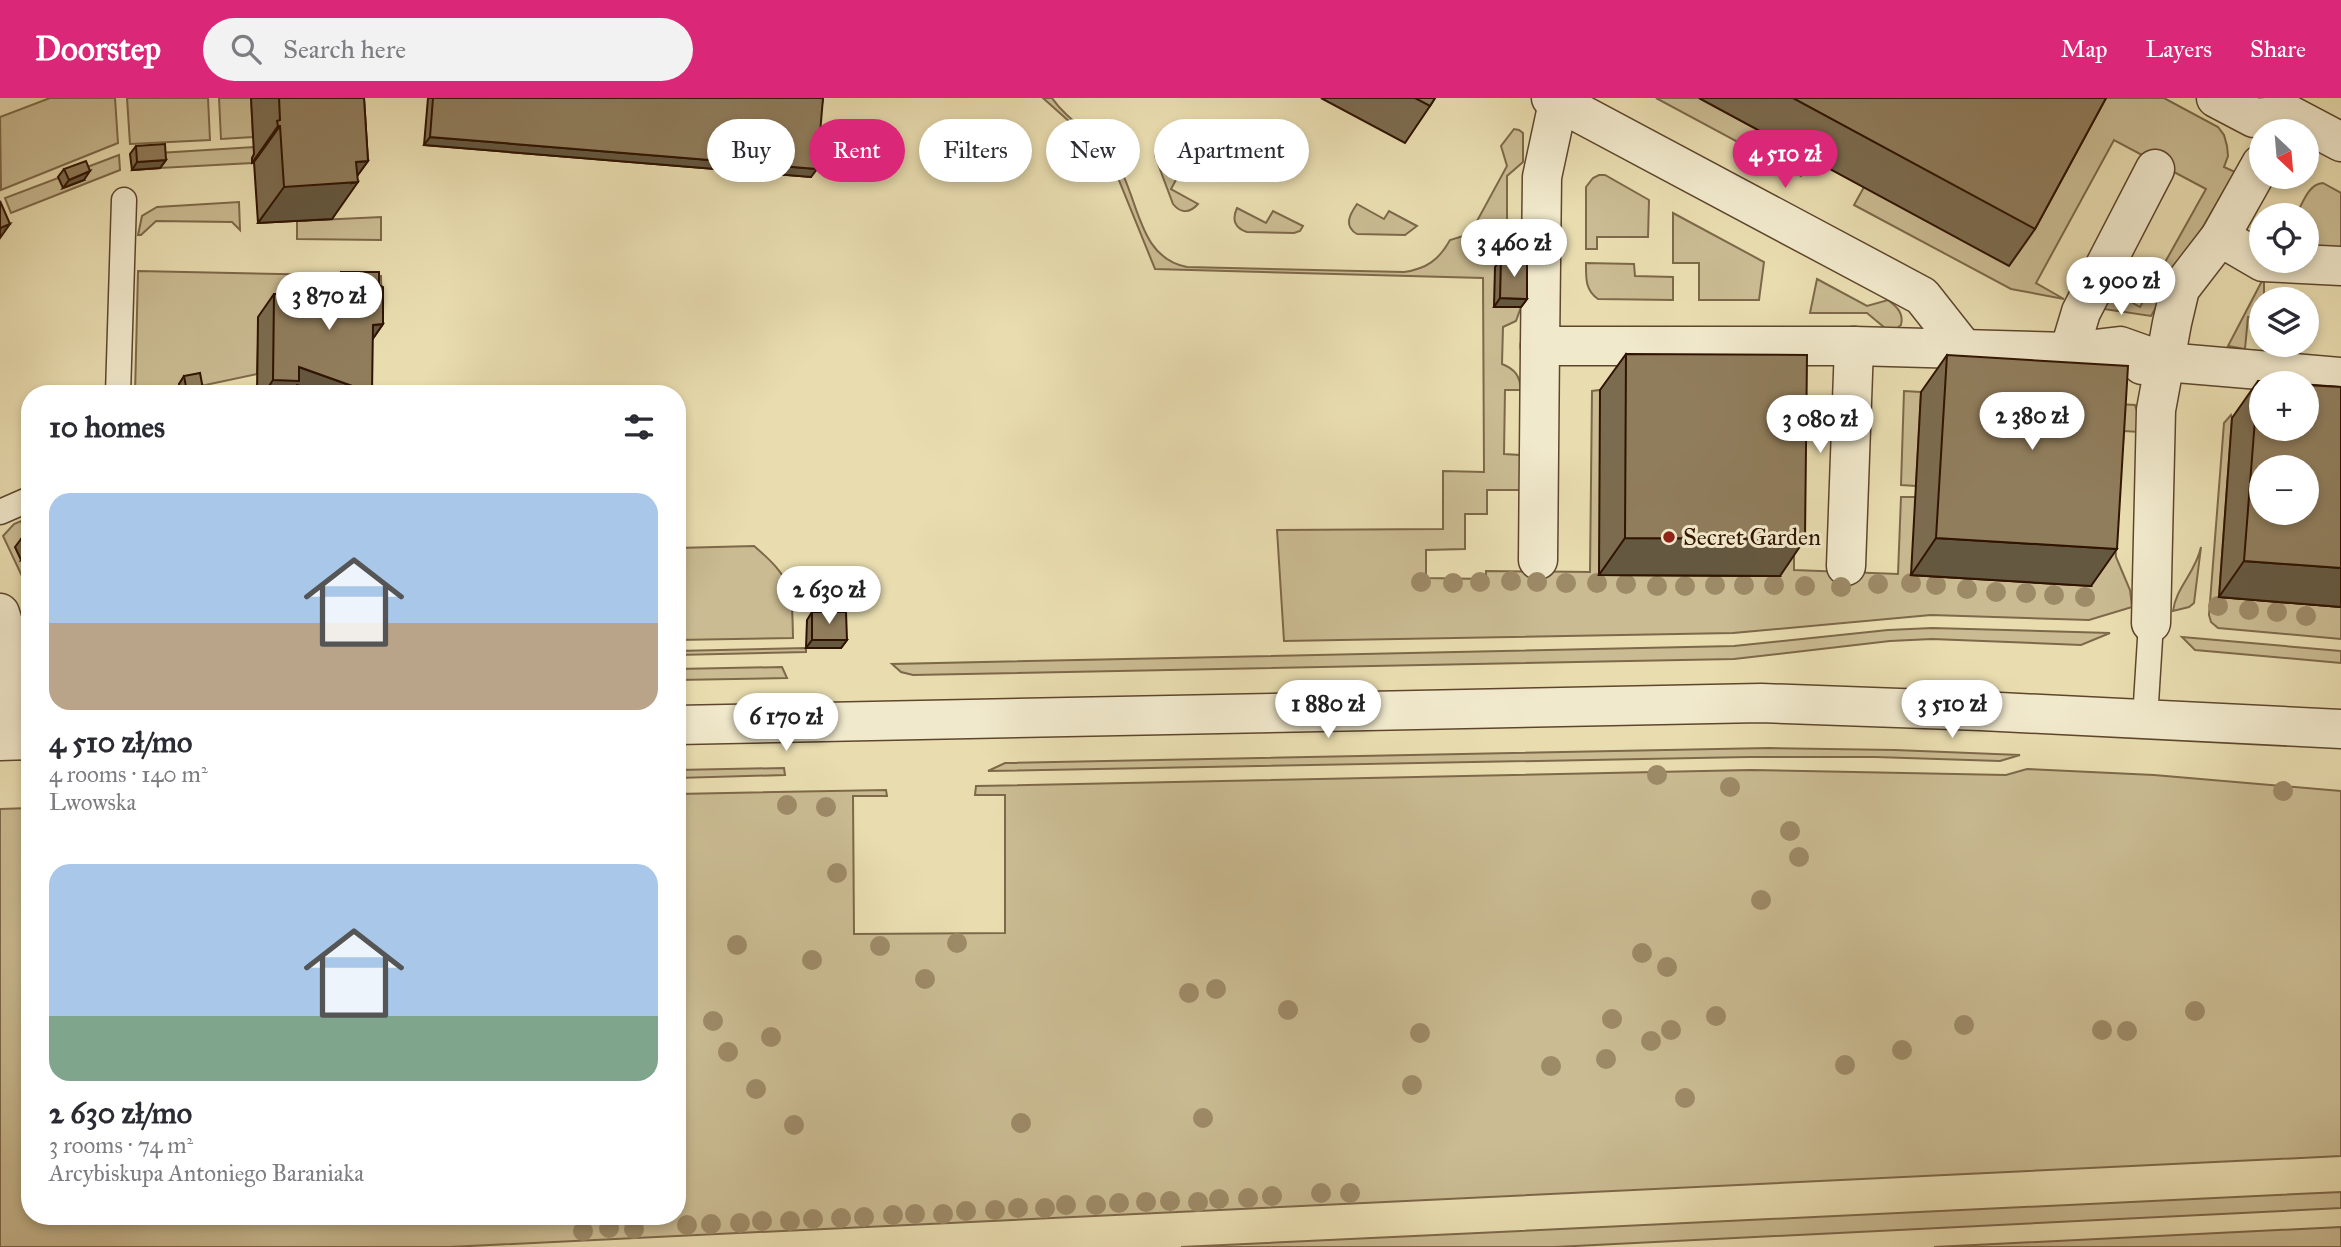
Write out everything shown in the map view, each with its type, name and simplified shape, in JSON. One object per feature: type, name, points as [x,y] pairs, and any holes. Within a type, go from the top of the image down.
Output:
[{"type":"street","points":[[2216,98],[2254,118],[2283,115],[2341,142]]},
{"type":"street","points":[[1538,560],[1542,177],[1556,99],[1922,296],[1963,348]]},
{"type":"street","points":[[2069,352],[2081,312],[2155,169]]},
{"type":"street","points":[[2151,623],[2172,383],[2212,280],[2220,237],[2249,185]]},
{"type":"street","points":[[2220,237],[2263,262],[2341,266]]},
{"type":"street","points":[[1540,346],[1854,346],[2069,352],[2120,346],[2172,383],[2341,377]]},
{"type":"street","points":[[1846,566],[1854,346]]},
{"type":"street","points":[[0,613],[11,649],[16,740]]},
{"type":"street","points":[[686,725],[1760,703],[2341,729]]},
{"type":"lane","points":[[118,385],[124,200]]},
{"type":"lane","points":[[0,512],[21,503]]},
{"type":"lane","points":[[2145,719],[2151,623]]},
{"type":"shaded area","points":[[50,98],[115,98],[118,143],[1,190],[0,117]]},
{"type":"shaded area","points":[[127,98],[208,98],[210,140],[130,144]]},
{"type":"shaded area","points":[[219,98],[251,98],[253,137],[221,139]]},
{"type":"shaded area","points":[[1043,98],[1052,98],[1072,119],[1066,119]]},
{"type":"shaded area","points":[[1656,98],[1699,98],[1810,158],[1801,176]]},
{"type":"shaded area","points":[[2037,98],[2164,98],[2218,127],[2224,135],[2228,156],[2224,167],[2235,172],[2151,316],[2104,309],[2113,292],[2140,307],[2206,189],[2114,140],[2036,283],[2064,299],[2011,289],[1854,205],[1864,187]]},
{"type":"shaded area","points":[[1514,129],[1519,130],[1523,133],[1523,162],[1507,176],[1507,253],[1521,267],[1495,307],[1521,307],[1516,321],[1503,327],[1502,364],[1516,374],[1521,390],[1505,390],[1504,454],[1520,455],[1520,490],[1487,490],[1487,514],[1465,514],[1465,549],[1426,550],[1426,578],[1486,579],[1486,571],[1590,572],[1592,391],[1600,390],[1600,575],[1794,554],[1794,570],[1898,574],[1901,497],[1915,497],[2102,403],[2135,405],[2139,417],[2139,432],[2124,431],[2115,540],[2116,557],[2130,590],[2132,607],[2089,620],[1931,615],[1733,633],[1284,641],[1277,530],[1443,529],[1443,471],[1484,472],[1483,278],[1155,269],[1120,182],[1126,182],[1147,236],[1157,250],[1170,261],[1187,267],[1404,272],[1419,269],[1436,258],[1450,240],[1470,234],[1507,166],[1501,146]]},
{"type":"shaded area","points":[[254,147],[252,163],[160,168],[159,153]]},
{"type":"shaded area","points":[[119,155],[120,170],[11,213],[5,198]]},
{"type":"shaded area","points":[[1599,175],[1605,175],[1649,200],[1648,237],[1597,237],[1597,249],[1586,249],[1586,187]]},
{"type":"shaded area","points":[[1165,182],[1175,182],[1171,189],[1198,204],[1192,209],[1182,211],[1173,204]]},
{"type":"shaded area","points":[[2323,183],[2341,193],[2341,250],[2319,248],[2319,203],[2302,203],[2311,189],[2319,189],[2319,184]]},
{"type":"shaded area","points":[[239,202],[240,230],[232,222],[156,221],[138,235],[142,216],[157,207]]},
{"type":"shaded area","points":[[1357,204],[1384,219],[1389,211],[1417,226],[1405,235],[1357,234],[1349,224]]},
{"type":"shaded area","points":[[1237,208],[1266,223],[1273,211],[1303,226],[1300,231],[1294,233],[1247,232],[1235,223]]},
{"type":"shaded area","points":[[1673,213],[1764,262],[1759,300],[1699,300],[1699,263],[1673,263]]},
{"type":"shaded area","points":[[381,217],[381,240],[297,239],[297,221]]},
{"type":"shaded area","points":[[1586,263],[1634,264],[1635,276],[1673,277],[1673,300],[1598,299],[1588,288]]},
{"type":"shaded area","points":[[138,271],[381,276],[382,322],[259,317],[257,374],[205,385],[135,385]]},
{"type":"shaded area","points":[[1817,279],[1867,306],[1888,300],[1899,311],[1901,325],[1897,328],[1885,328],[1867,313],[1810,313]]},
{"type":"shaded area","points":[[2249,306],[2245,349],[2228,346]]},
{"type":"shaded area","points":[[1904,391],[1921,392],[1916,486],[1901,485]]},
{"type":"shaded area","points":[[2231,415],[2219,597],[2341,607],[2341,639],[2218,628],[2211,622],[2209,615],[2224,423]]},
{"type":"shaded area","points":[[21,521],[21,574],[3,536],[14,524]]},
{"type":"shaded area","points":[[754,546],[776,567],[788,586],[793,638],[686,640],[686,548]]},
{"type":"shaded area","points":[[2201,547],[2194,603],[2173,611],[2178,594]]},
{"type":"shaded area","points":[[1932,628],[2110,633],[2081,645],[1932,639],[1890,641],[1734,659],[913,675],[901,672],[892,664],[1734,646]]},
{"type":"shaded area","points":[[2182,637],[2341,651],[2341,663],[2195,650]]},
{"type":"shaded area","points":[[806,648],[806,652],[686,655],[686,651]]},
{"type":"shaded area","points":[[782,667],[787,678],[686,680],[686,669]]},
{"type":"shaded area","points":[[1769,748],[2020,755],[2000,761],[1749,757],[988,771],[1005,763]]},
{"type":"shaded area","points":[[784,768],[785,775],[686,778],[686,770]]},
{"type":"shaded area","points":[[2027,769],[2154,775],[2341,791],[2341,1156],[449,1247],[0,1247],[0,809],[21,808],[21,1225],[686,1225],[686,794],[886,790],[887,796],[853,796],[854,934],[1005,933],[1005,795],[975,795],[976,786],[1751,770],[2006,775]]},
{"type":"shaded area","points":[[2341,1192],[2341,1208],[1555,1247],[1181,1247]]},
{"type":"shaded area","points":[[2341,1227],[2341,1247],[1934,1247]]},
{"type":"building","points":[[279,98],[364,98],[368,161],[356,162],[358,182],[284,187],[280,126],[277,121],[280,120]]},
{"type":"building","points":[[433,98],[823,98],[821,119],[809,119],[809,168],[795,167],[795,119],[707,119],[707,160],[430,137]]},
{"type":"building","points":[[1415,98],[1435,98],[1430,106]]},
{"type":"building","points":[[1793,98],[2106,98],[2035,229]]},
{"type":"building","points":[[165,144],[166,160],[137,162],[136,146]]},
{"type":"building","points":[[86,161],[90,171],[69,180],[64,169]]},
{"type":"building","points":[[0,201],[10,224],[0,228]]},
{"type":"building","points":[[1501,259],[1527,259],[1527,299],[1500,298]]},
{"type":"building","points":[[341,272],[379,272],[379,285],[383,287],[383,324],[373,325],[372,385],[350,385],[299,367],[299,381],[273,380],[274,294],[340,295]]},
{"type":"building","points":[[1626,354],[1807,355],[1805,539],[1625,538]]},
{"type":"building","points":[[1947,355],[2128,366],[2117,549],[1936,538]]},
{"type":"building","points":[[200,373],[202,385],[186,385],[184,376]]},
{"type":"building","points":[[2319,386],[2341,387],[2341,568],[2244,561],[2249,497],[2249,525],[2319,525],[2319,455],[2252,455],[2253,441],[2319,441]]},
{"type":"building","points":[[812,612],[846,612],[847,640],[812,640]]},
{"type":"place","name":"Secret Garden","points":[[1669,537]]}]
